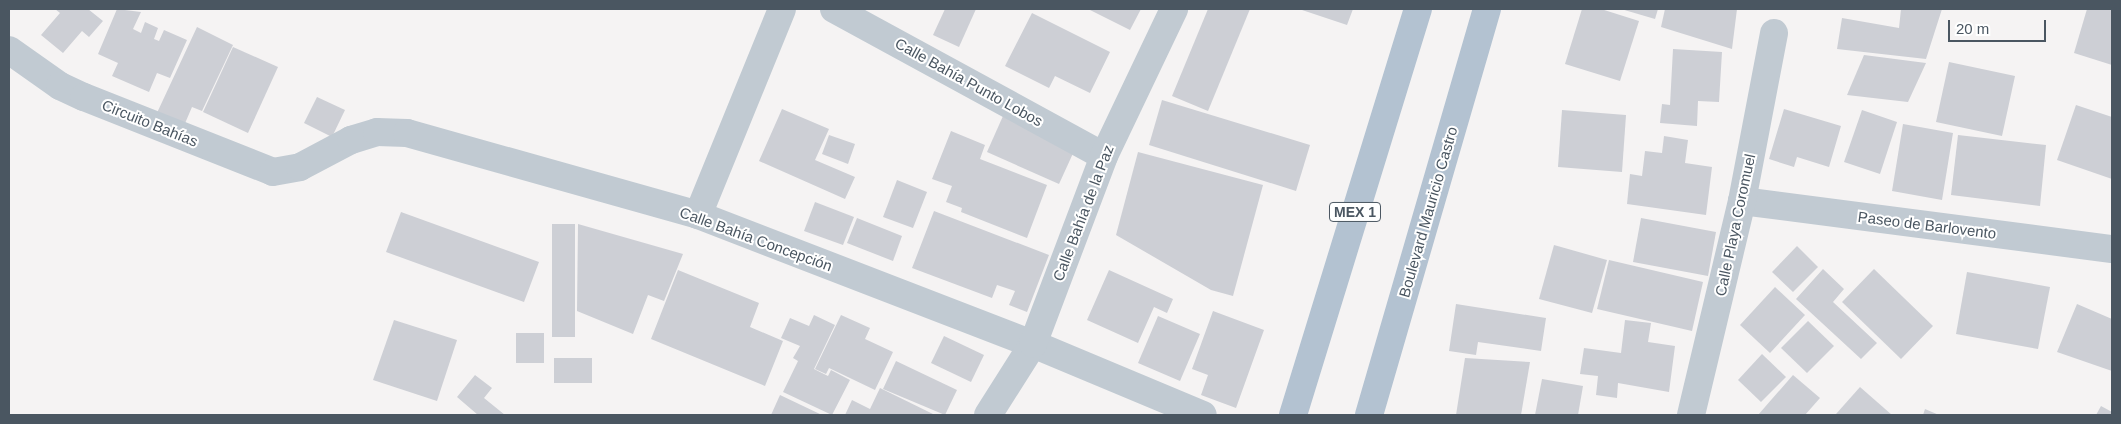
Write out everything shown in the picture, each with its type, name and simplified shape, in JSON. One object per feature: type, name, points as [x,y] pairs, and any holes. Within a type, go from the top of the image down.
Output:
[{"type":"main road","name":"MEX 1","points":[[1293,415],[1418,9]]},
{"type":"main road","name":"Boulevard Mauricio Castro","points":[[1369,415],[1486,9]]},
{"type":"street","points":[[698,215],[782,9]]},
{"type":"street","name":"Calle Bahía Punto Lobos","points":[[834,9],[1104,156]]},
{"type":"street","name":"Calle Bahía de la Paz","points":[[988,415],[1033,344],[1104,156],[1174,9]]},
{"type":"street","name":"Calle Playa Coromuel","points":[[1691,415],[1742,201],[1774,33]]},
{"type":"street","name":"Circuito Bahías","points":[[9,50],[60,86],[93,101],[273,172],[300,166]]},
{"type":"street","name":"Calle Bahía Concepción","points":[[300,166],[351,140],[377,132],[407,133],[698,215],[1033,344],[1203,415]]},
{"type":"street","name":"Paseo de Barlovento","points":[[1742,201],[2112,249]]},
{"type":"building","points":[[55,9],[88,9],[103,21],[89,37],[82,31],[63,53],[41,35],[60,13]]},
{"type":"building","points":[[117,9],[141,12],[133,29],[141,33],[145,22],[158,28],[154,39],[159,41],[164,30],[187,40],[170,78],[157,73],[149,92],[112,76],[118,63],[98,54]]},
{"type":"building","points":[[945,9],[976,9],[959,47],[933,35]]},
{"type":"building","points":[[1088,9],[1141,9],[1130,30]]},
{"type":"building","points":[[1208,9],[1250,9],[1208,111],[1172,96]]},
{"type":"building","points":[[1299,9],[1353,9],[1347,25]]},
{"type":"building","points":[[1582,9],[1601,9],[1639,21],[1620,81],[1565,64]]},
{"type":"building","points":[[1621,9],[1658,9],[1655,19]]},
{"type":"building","points":[[1665,9],[1737,9],[1732,49],[1661,27]]},
{"type":"building","points":[[1901,9],[1942,9],[1926,59],[1837,49],[1842,18],[1899,28]]},
{"type":"building","points":[[2087,9],[2112,9],[2112,65],[2074,53]]},
{"type":"building","points":[[1032,13],[1110,52],[1090,93],[1055,76],[1049,88],[1005,66]]},
{"type":"building","points":[[197,27],[233,45],[202,111],[192,107],[183,128],[156,115]]},
{"type":"building","points":[[233,47],[278,67],[248,133],[203,112]]},
{"type":"building","points":[[1673,49],[1722,52],[1719,102],[1698,101],[1697,126],[1660,123],[1662,104],[1670,105]]},
{"type":"building","points":[[1864,55],[1926,63],[1908,102],[1847,95]]},
{"type":"building","points":[[1949,62],[2015,76],[2002,136],[1936,122]]},
{"type":"building","points":[[317,97],[345,110],[332,137],[304,123]]},
{"type":"building","points":[[1162,100],[1310,145],[1296,191],[1149,145]]},
{"type":"building","points":[[2076,105],[2112,117],[2112,179],[2057,160]]},
{"type":"building","points":[[782,109],[829,129],[815,160],[855,177],[845,199],[759,161]]},
{"type":"building","points":[[1784,109],[1841,126],[1829,167],[1797,157],[1794,167],[1769,159]]},
{"type":"building","points":[[1562,110],[1626,115],[1622,172],[1558,167]]},
{"type":"building","points":[[1862,110],[1897,122],[1880,174],[1844,162]]},
{"type":"building","points":[[1003,116],[1075,149],[1059,184],[987,152]]},
{"type":"building","points":[[1903,124],[1953,133],[1942,200],[1892,191]]},
{"type":"building","points":[[951,131],[985,145],[980,159],[1047,185],[1027,238],[961,212],[962,208],[946,202],[952,186],[932,179]]},
{"type":"building","points":[[829,135],[855,144],[848,164],[822,154]]},
{"type":"building","points":[[1958,135],[2046,145],[2040,206],[1951,195]]},
{"type":"building","points":[[1664,136],[1688,140],[1685,163],[1712,167],[1706,215],[1627,204],[1630,174],[1642,176],[1645,151],[1662,153]]},
{"type":"building","points":[[1138,152],[1263,185],[1233,296],[1211,290],[1116,235]]},
{"type":"building","points":[[897,180],[927,192],[913,228],[883,217]]},
{"type":"building","points":[[815,202],[854,217],[843,245],[804,231]]},
{"type":"building","points":[[934,211],[1049,255],[1027,312],[1009,305],[1015,291],[997,285],[992,298],[912,268]]},
{"type":"building","points":[[401,212],[539,262],[524,302],[386,252]]},
{"type":"building","points":[[857,218],[902,236],[893,261],[847,243]]},
{"type":"building","points":[[1641,218],[1716,232],[1708,276],[1633,262]]},
{"type":"building","points":[[552,224],[575,224],[575,337],[552,337]]},
{"type":"building","points":[[578,224],[683,254],[664,301],[648,295],[633,334],[577,311]]},
{"type":"building","points":[[1554,245],[1607,260],[1592,313],[1539,299]]},
{"type":"building","points":[[1797,246],[1818,267],[1793,292],[1772,272]]},
{"type":"building","points":[[1609,260],[1703,282],[1692,331],[1597,309]]},
{"type":"building","points":[[1823,269],[1844,289],[1833,302],[1877,343],[1861,359],[1796,299]]},
{"type":"building","points":[[1874,269],[1933,326],[1901,359],[1842,302]]},
{"type":"building","points":[[678,270],[759,303],[750,327],[783,341],[765,386],[651,339]]},
{"type":"building","points":[[1109,270],[1173,299],[1167,313],[1154,307],[1138,343],[1087,320]]},
{"type":"building","points":[[1967,272],[2050,287],[2038,349],[1956,334]]},
{"type":"building","points":[[1775,287],[1805,315],[1770,353],[1740,325]]},
{"type":"building","points":[[1456,304],[1546,318],[1541,351],[1478,342],[1476,355],[1449,351]]},
{"type":"building","points":[[2077,304],[2112,319],[2112,371],[2057,352]]},
{"type":"building","points":[[1213,311],[1264,330],[1236,408],[1201,395],[1208,375],[1192,369]]},
{"type":"building","points":[[814,315],[835,325],[814,369],[828,376],[831,370],[850,380],[832,415],[783,392],[798,361],[793,358],[800,346],[781,338],[790,318],[809,326]]},
{"type":"building","points":[[841,315],[870,328],[865,339],[893,352],[875,390],[829,368],[826,374],[815,369]]},
{"type":"building","points":[[1158,316],[1200,334],[1180,381],[1138,363]]},
{"type":"building","points":[[394,320],[457,340],[437,401],[373,380]]},
{"type":"building","points":[[1625,320],[1651,323],[1648,342],[1675,346],[1669,392],[1618,383],[1617,398],[1596,395],[1598,376],[1580,374],[1584,348],[1621,353]]},
{"type":"building","points":[[1808,321],[1834,346],[1807,373],[1781,348]]},
{"type":"building","points":[[516,333],[544,333],[544,363],[516,363]]},
{"type":"building","points":[[944,336],[984,355],[971,382],[931,363]]},
{"type":"building","points":[[1762,354],[1786,377],[1761,402],[1738,380]]},
{"type":"building","points":[[554,358],[592,358],[592,383],[554,383]]},
{"type":"building","points":[[1465,358],[1530,362],[1521,415],[1456,415]]},
{"type":"building","points":[[896,361],[957,390],[945,415],[883,389]]},
{"type":"building","points":[[475,375],[492,388],[484,398],[505,415],[478,415],[457,397]]},
{"type":"building","points":[[1793,375],[1820,398],[1805,415],[1758,415]]},
{"type":"building","points":[[1542,379],[1583,386],[1578,415],[1535,415]]},
{"type":"building","points":[[1860,387],[1892,415],[1836,414]]},
{"type":"building","points":[[880,388],[933,414],[845,415],[852,400],[870,409]]},
{"type":"building","points":[[780,395],[822,415],[771,415]]},
{"type":"building","points":[[2101,406],[2112,412],[2112,415],[2096,415]]},
{"type":"building","points":[[1925,409],[1939,415],[1923,415]]}]
